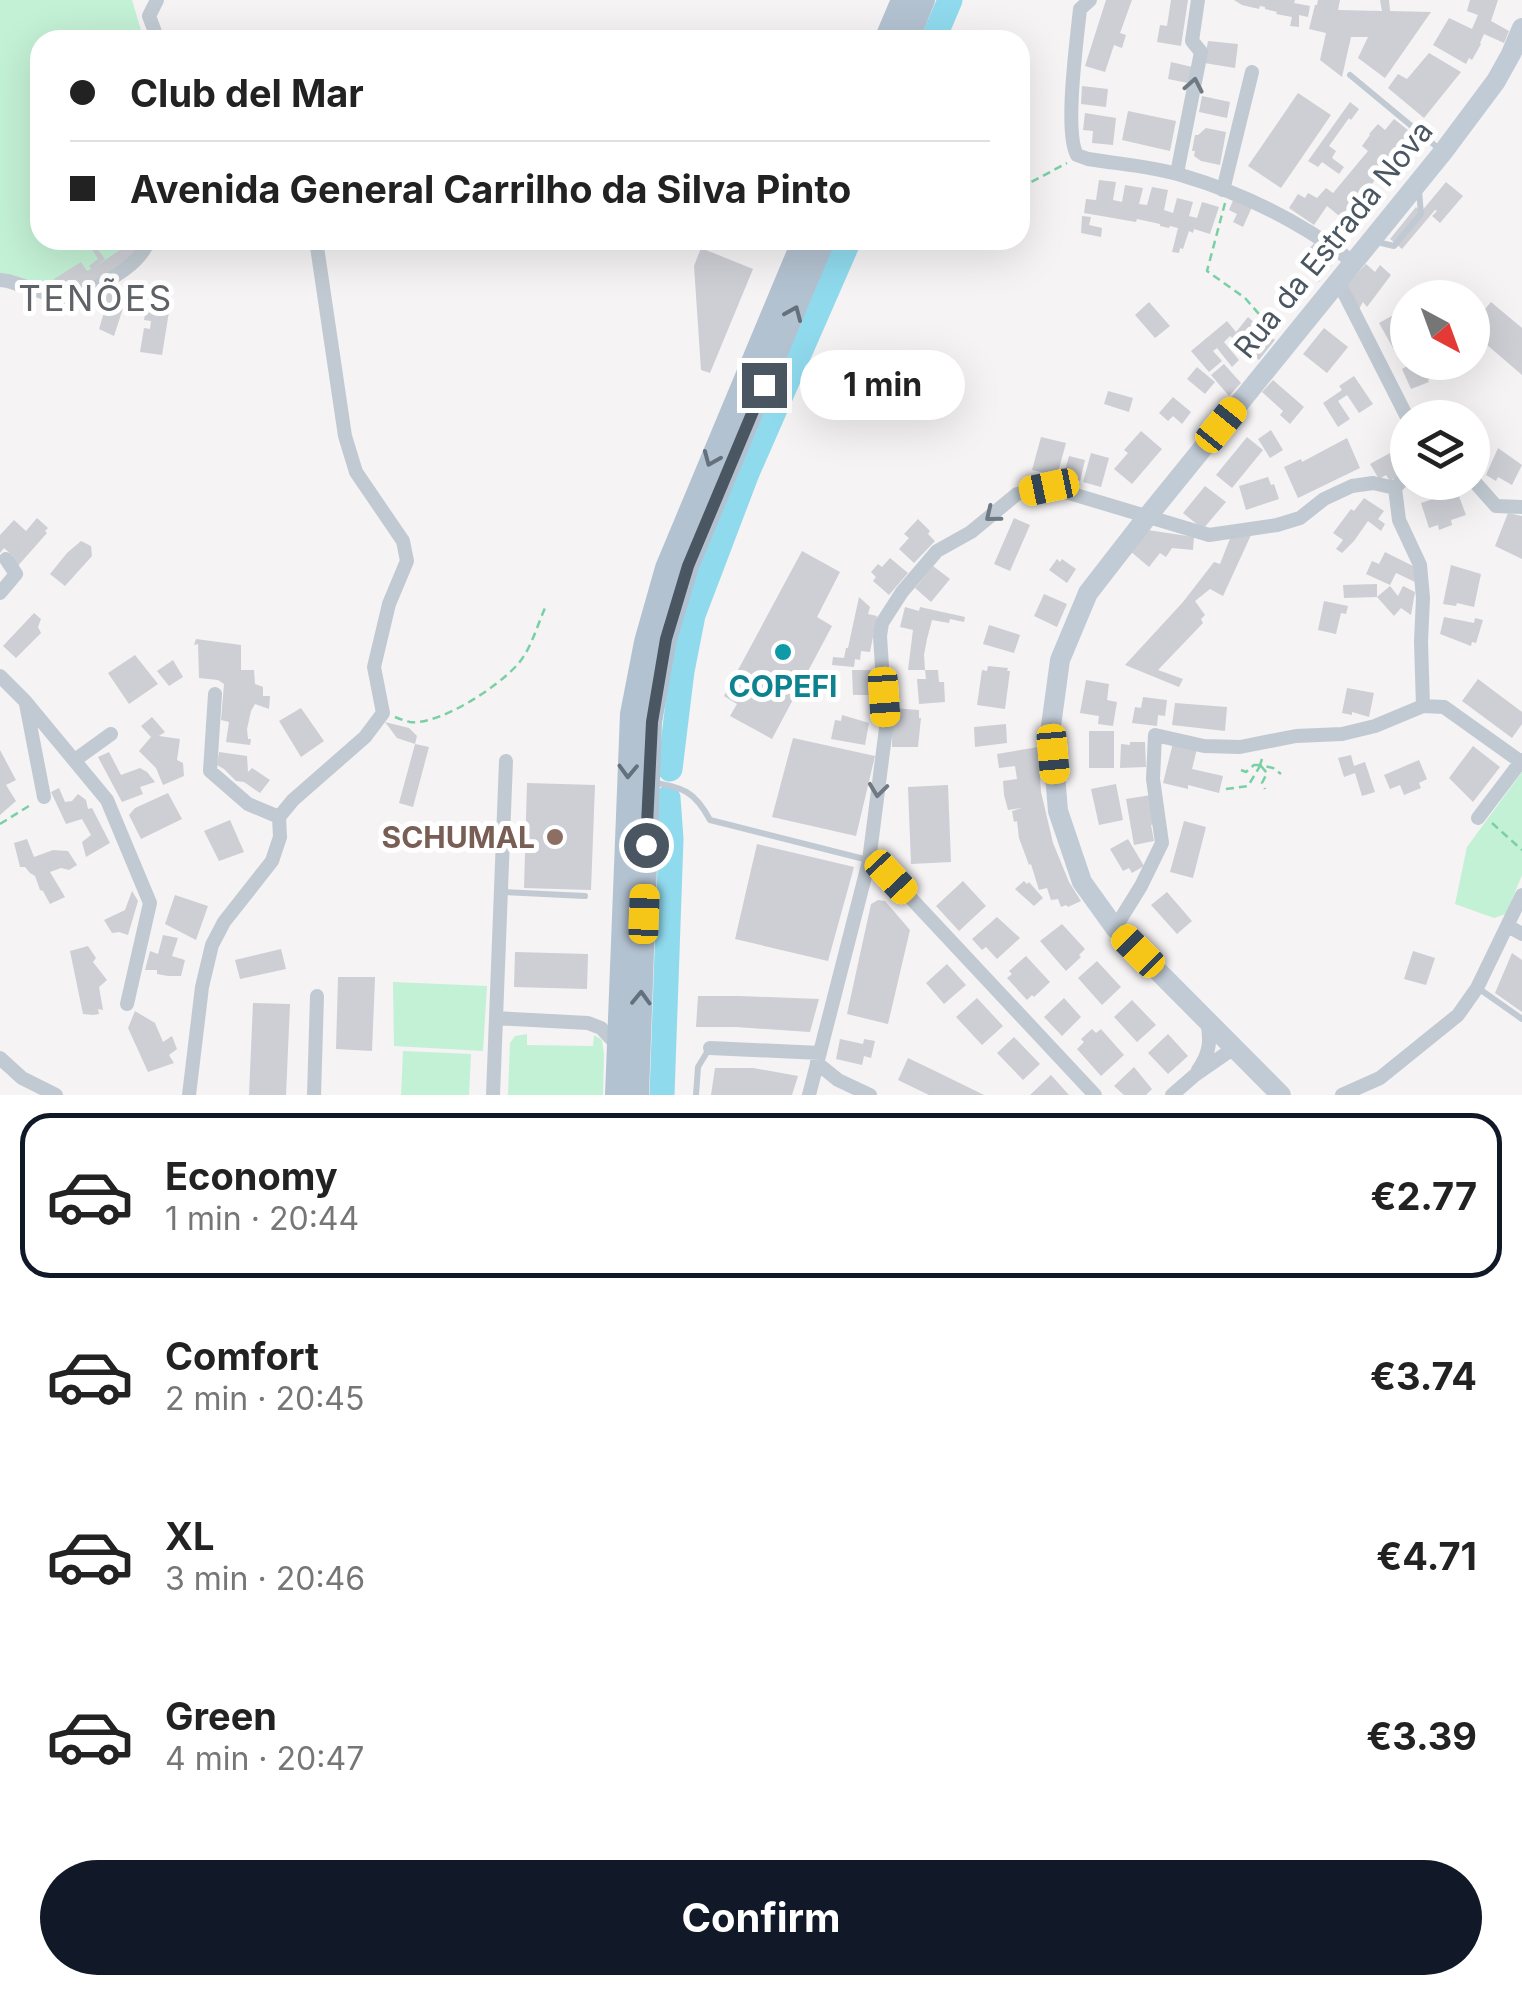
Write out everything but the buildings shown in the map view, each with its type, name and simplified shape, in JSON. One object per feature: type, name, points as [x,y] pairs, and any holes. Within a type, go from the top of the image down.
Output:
[{"type":"main road","points":[[889,30],[902,0]]},
{"type":"main road","points":[[912,30],[924,0]]},
{"type":"main road","name":"Rua da Estrada Nova","points":[[1270,1091],[1231,1045],[1115,928],[1082,882],[1058,811],[1051,726],[1060,660],[1088,594],[1443,152],[1496,81],[1522,28]]},
{"type":"main road","points":[[616,1095],[630,714],[645,642],[666,568],[799,250]]},
{"type":"main road","points":[[638,1095],[652,722],[666,639],[688,566],[820,250]]},
{"type":"street","points":[[154,30],[149,16],[158,0]]},
{"type":"street","points":[[1177,174],[1201,52],[1192,42],[1198,0]]},
{"type":"street","points":[[1082,3],[1074,72],[1072,134],[1077,155],[1177,174],[1226,191],[1319,238],[1354,263]]},
{"type":"street","points":[[1226,191],[1252,72]]},
{"type":"street","points":[[0,280],[71,301],[137,261],[144,250]]},
{"type":"street","points":[[189,1095],[202,987],[212,945],[224,922],[272,862],[280,838],[280,817],[293,800],[365,737],[383,712],[374,667],[389,604],[408,561],[403,541],[356,472],[345,436],[317,250]]},
{"type":"street","points":[[1338,281],[1398,400]]},
{"type":"street","points":[[809,1093],[869,860],[886,728],[882,623],[912,578],[937,550],[971,532],[1017,494],[1049,487],[1209,535],[1277,526],[1300,518],[1324,499],[1352,486],[1373,483],[1390,487]]},
{"type":"street","points":[[1490,499],[1496,506],[1522,508]]},
{"type":"street","points":[[1396,500],[1399,520],[1420,565],[1424,598],[1423,706]]},
{"type":"street","points":[[0,594],[16,574],[6,560]]},
{"type":"street","points":[[0,676],[26,700],[108,800],[150,903],[127,1004]]},
{"type":"street","points":[[215,694],[210,771],[248,804],[280,817]]},
{"type":"street","points":[[26,700],[44,797]]},
{"type":"street","points":[[1115,928],[1162,843],[1153,778],[1156,736],[1228,748],[1296,736],[1358,731],[1423,706],[1444,707],[1521,761],[1480,816]]},
{"type":"street","points":[[75,760],[111,734]]},
{"type":"street","points":[[494,1095],[506,761]]},
{"type":"street","points":[[869,860],[891,877],[1094,1095]]},
{"type":"street","points":[[1342,1095],[1380,1078],[1446,1026],[1477,988],[1520,903]]},
{"type":"street","points":[[1508,926],[1522,934]]},
{"type":"street","points":[[314,1095],[317,996]]},
{"type":"street","points":[[588,1023],[620,1000]]},
{"type":"street","points":[[496,1018],[588,1023],[601,1028],[618,1046]]},
{"type":"street","points":[[1195,1075],[1210,1046],[1207,1021]]},
{"type":"street","points":[[1172,1095],[1231,1045]]},
{"type":"street","points":[[710,1048],[818,1058],[838,1080],[870,1095]]},
{"type":"street","points":[[0,1058],[22,1078],[56,1095]]},
{"type":"street","points":[[809,1093],[838,1080]]},
{"type":"lane","points":[[1350,76],[1443,152]]},
{"type":"lane","points":[[649,781],[691,793],[710,820],[869,860]]},
{"type":"lane","points":[[502,892],[586,896]]},
{"type":"lane","points":[[1477,988],[1522,1019]]},
{"type":"lane","points":[[696,1095],[698,1067],[710,1048]]},
{"type":"path","points":[[1030,183],[1060,168]]},
{"type":"path","points":[[1226,191],[1207,271],[1245,298],[1266,322],[1284,327],[1294,335]]},
{"type":"path","points":[[383,712],[411,722],[443,716],[474,699],[517,665],[545,608]]},
{"type":"path","points":[[1226,789],[1248,786],[1260,765],[1264,742]]},
{"type":"path","points":[[1260,765],[1267,772],[1262,782],[1265,789]]},
{"type":"path","points":[[1241,770],[1246,772],[1260,765],[1281,774]]},
{"type":"path","points":[[0,824],[44,797]]},
{"type":"path","points":[[1480,816],[1522,850]]},
{"type":"green space","points":[[0,0],[132,0],[141,30],[30,30],[30,250],[137,250],[70,299],[0,280]]},
{"type":"green space","points":[[1522,772],[1522,875],[1506,914],[1494,918],[1455,904],[1467,847]]},
{"type":"green space","points":[[393,982],[487,986],[483,1051],[394,1046]]},
{"type":"green space","points":[[527,1034],[527,1045],[593,1046],[594,1035],[602,1040],[603,1095],[508,1095],[510,1043],[515,1036]]},
{"type":"green space","points":[[403,1051],[471,1054],[469,1095],[401,1095]]},
{"type":"waterway","points":[[937,30],[950,0]]},
{"type":"waterway","points":[[670,769],[693,615],[747,473],[845,250]]},
{"type":"waterway","points":[[662,1095],[671,839],[668,798]]},
{"type":"place","name":"COPEFI","points":[[783,652]]},
{"type":"place","name":"SCHUMAL","points":[[555,837]]},
{"type":"district","name":"TENÕES","points":[[96,298]]},
{"type":"route","points":[[646,845],[652,722],[666,639],[688,566],[764,385]]}]
